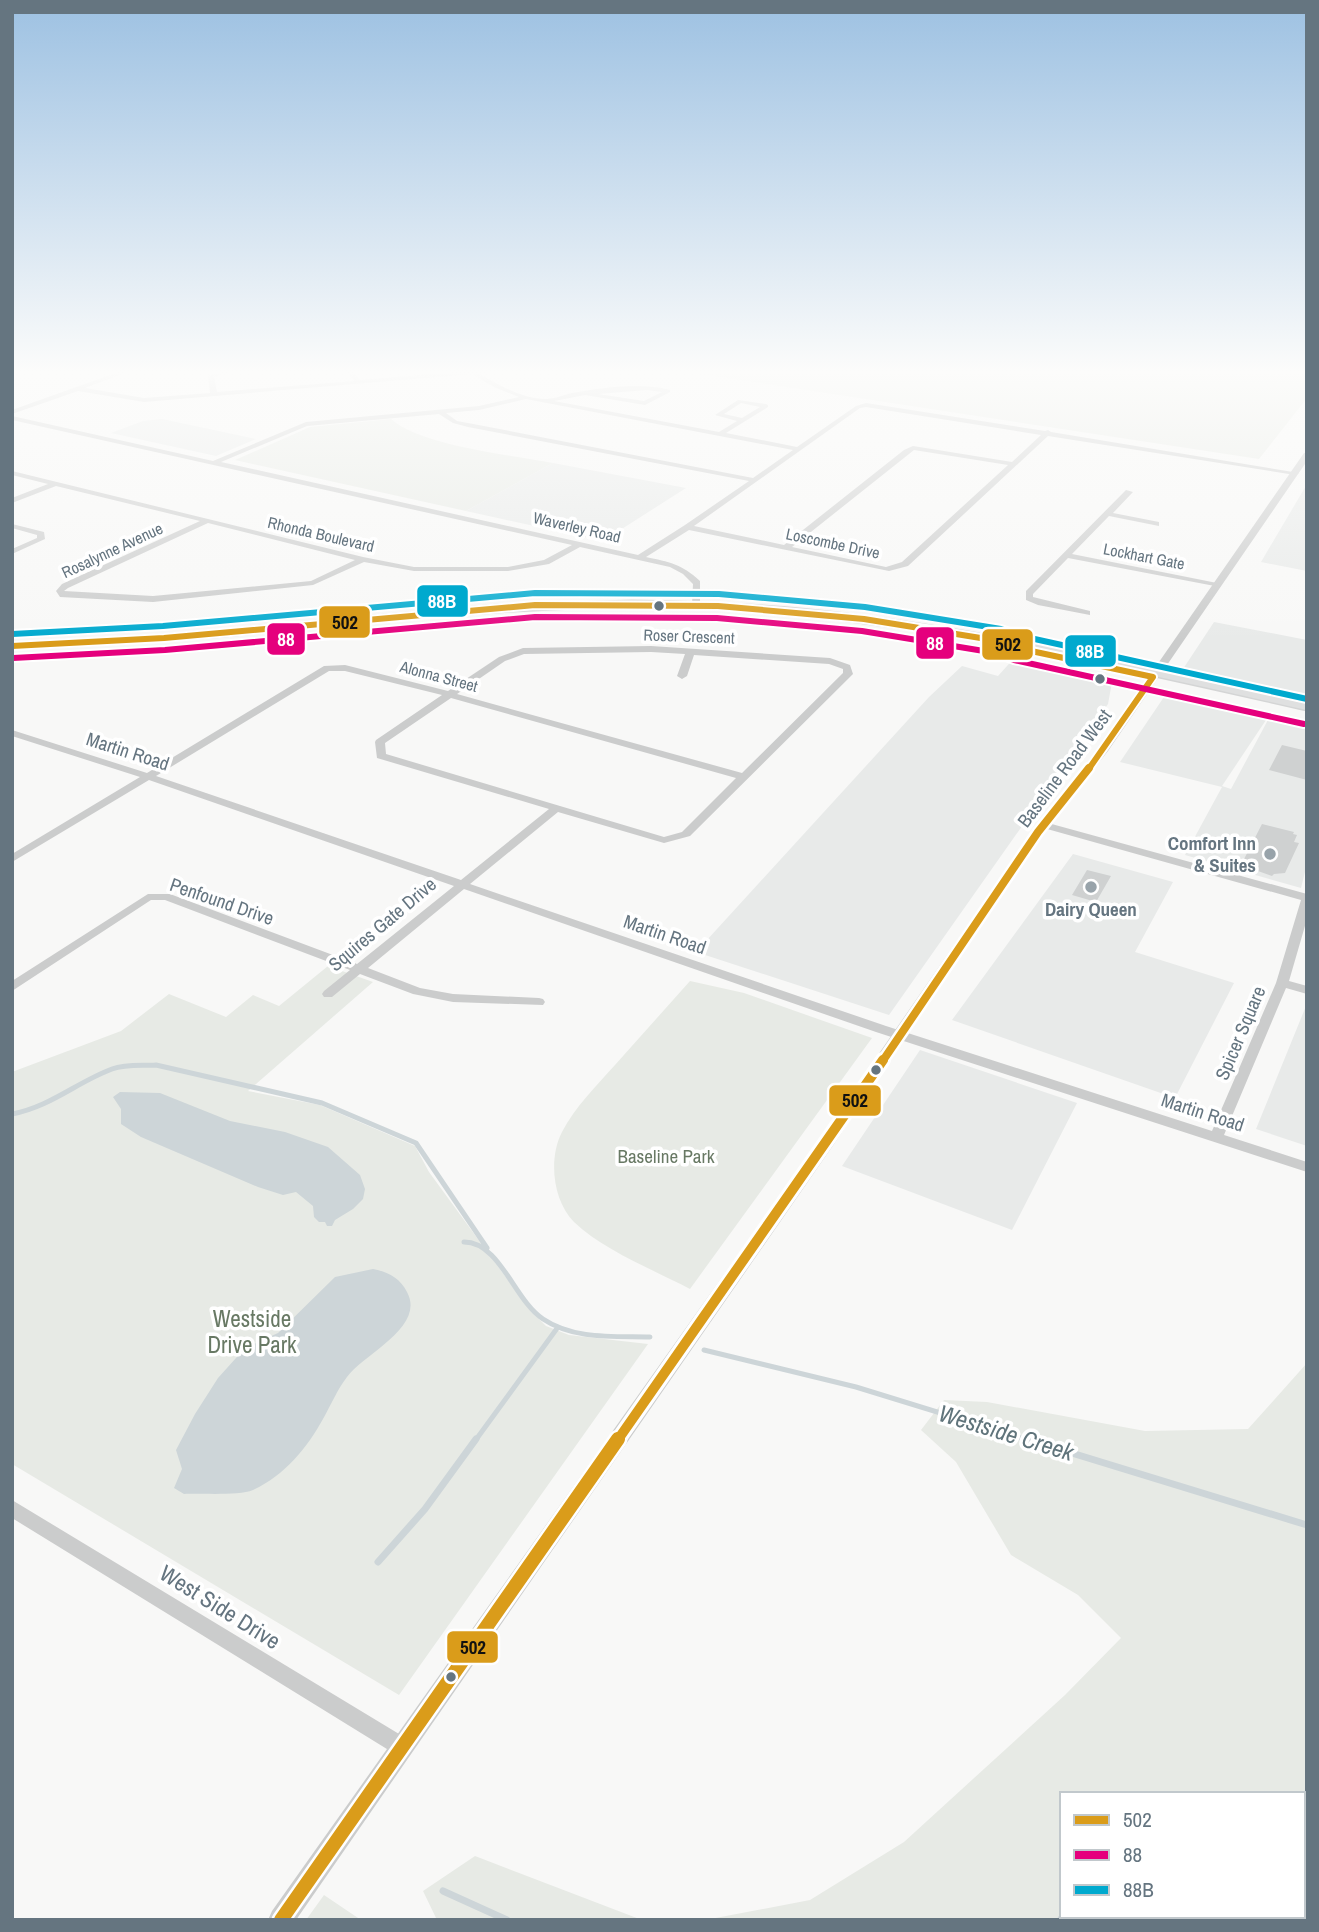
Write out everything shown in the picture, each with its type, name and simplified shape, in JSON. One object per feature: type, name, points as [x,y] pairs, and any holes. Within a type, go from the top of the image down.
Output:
[{"type":"main road","points":[[12,646],[164,638],[535,605],[696,605],[864,619],[999,641],[1017,648],[1307,706]]},
{"type":"main road","points":[[1155,675],[1307,712]]},
{"type":"street","name":"Waverley Road","points":[[211,461],[673,565],[687,572],[697,583],[696,605]]},
{"type":"street","points":[[657,461],[755,480]]},
{"type":"street","points":[[641,556],[688,527],[781,461]]},
{"type":"street","points":[[785,548],[893,461]]},
{"type":"street","points":[[997,461],[1013,464]]},
{"type":"street","name":"Loscombe Drive","points":[[688,527],[886,569],[905,565],[1016,461]]},
{"type":"street","points":[[1224,461],[1295,473]]},
{"type":"street","name":"Baseline Road West","points":[[281,1920],[900,1035],[1041,828],[1104,749],[1303,461]]},
{"type":"street","name":"Rhonda Boulevard","points":[[12,473],[207,522],[414,569],[508,569],[546,562],[581,543]]},
{"type":"street","points":[[12,501],[55,484]]},
{"type":"street","points":[[1087,613],[1038,602],[1029,598],[1029,593],[1129,492]]},
{"type":"street","points":[[1108,514],[1156,524]]},
{"type":"street","name":"Rosalynne Avenue","points":[[207,522],[65,586],[60,591],[63,595],[79,597],[153,599],[217,588],[313,583],[363,559]]},
{"type":"street","points":[[12,526],[41,534],[41,539],[12,552]]},
{"type":"street","name":"Lockhart Gate","points":[[1066,555],[1217,585]]},
{"type":"street","name":"Roser Crescent","points":[[651,649],[690,652],[830,661],[847,667],[849,674],[685,834],[664,840],[554,810],[381,756],[380,742],[502,659],[523,651],[651,649]]},
{"type":"street","points":[[682,676],[690,652]]},
{"type":"street","name":"Alonna Street","points":[[149,777],[327,668],[345,668],[449,694],[743,777]]},
{"type":"street","name":"Martin Road","points":[[12,733],[149,777],[900,1035],[1307,1167]]},
{"type":"street","points":[[12,859],[149,777]]},
{"type":"street","points":[[461,884],[554,810]]},
{"type":"street","name":"Spicer Square","points":[[1041,828],[1305,902],[1282,983],[1217,1136]]},
{"type":"street","name":"Squires Gate Drive","points":[[328,994],[461,884]]},
{"type":"street","name":"Penfound Drive","points":[[12,987],[148,897],[166,896],[417,990],[453,998],[540,1002]]},
{"type":"street","name":"Spicer Square","points":[[1282,983],[1307,990]]},
{"type":"street","name":"West Side Drive","points":[[12,1508],[402,1747]]},
{"type":"shaded area","points":[[553,463],[686,488],[603,541],[466,511]]},
{"type":"shaded area","points":[[1307,484],[1307,571],[1261,562]]},
{"type":"shaded area","points":[[1214,622],[1307,640],[1307,701],[1190,676],[1183,669]]},
{"type":"shaded area","points":[[1016,656],[1113,677],[1108,704],[889,1015],[696,952],[929,697],[962,666],[998,676]]},
{"type":"shaded area","points":[[1166,694],[1268,717],[1222,786],[1231,789],[1269,718],[1307,728],[1307,864],[1301,888],[1185,855],[1222,787],[1120,762]]},
{"type":"shaded area","points":[[1073,854],[1173,882],[1135,952],[1234,983],[1175,1098],[952,1020]]},
{"type":"shaded area","points":[[1307,1007],[1307,1146],[1256,1129]]},
{"type":"shaded area","points":[[920,1050],[1077,1103],[1012,1230],[842,1166]]},
{"type":"shaded area","points":[[120,1092],[160,1093],[230,1121],[285,1132],[328,1147],[360,1175],[365,1189],[363,1199],[335,1220],[332,1226],[327,1226],[325,1222],[319,1222],[314,1217],[313,1206],[296,1192],[283,1195],[258,1187],[141,1137],[121,1124],[121,1109],[113,1097]]},
{"type":"shaded area","points":[[373,1269],[393,1276],[404,1287],[411,1305],[408,1317],[390,1339],[347,1377],[317,1430],[294,1460],[275,1477],[247,1492],[184,1494],[174,1488],[182,1469],[176,1450],[218,1378],[245,1348],[278,1333],[335,1277]]},
{"type":"shaded area","points":[[1305,1905],[1307,1908],[1307,1920],[1056,1920],[1060,1914],[1060,1918],[1305,1918]]},
{"type":"green space","points":[[240,461],[553,463],[466,511]]},
{"type":"green space","name":"Westside Drive Park","points":[[328,966],[373,982],[248,1091],[320,1105],[415,1146],[429,1172],[529,1309],[546,1326],[569,1335],[648,1344],[399,1695],[12,1464],[12,1072],[121,1031],[169,994],[226,1017],[253,995],[279,1006]]},
{"type":"green space","name":"Baseline Park","points":[[690,981],[744,993],[872,1038],[690,1289],[599,1242],[574,1222],[561,1203],[554,1167],[558,1143],[573,1114]]},
{"type":"green space","points":[[1307,1363],[1307,1908],[1305,1792],[1060,1792],[1060,1914],[1056,1920],[705,1920],[810,1900],[904,1842],[1065,1695],[1121,1638],[1078,1595],[1011,1555],[956,1462],[921,1430],[944,1400],[987,1402],[1145,1431],[1248,1429]]},
{"type":"green space","points":[[475,1856],[642,1920],[437,1920],[423,1891]]},
{"type":"green space","points":[[324,1895],[361,1920],[306,1920]]},
{"type":"building","points":[[1282,745],[1307,751],[1307,780],[1269,770]]},
{"type":"building","name":"Comfort Inn & Suites","points":[[1262,824],[1297,835],[1294,842],[1299,843],[1285,873],[1272,876],[1241,865]]},
{"type":"building","name":"Dairy Queen","points":[[1087,870],[1111,876],[1096,902],[1072,895]]},
{"type":"waterway","points":[[12,1114],[39,1106],[123,1066],[156,1065],[322,1103],[416,1143],[487,1248]]},
{"type":"waterway","points":[[464,1242],[487,1251],[533,1310],[558,1327]]},
{"type":"waterway","points":[[475,1441],[558,1327]]},
{"type":"waterway","points":[[558,1327],[595,1336],[650,1337]]},
{"type":"waterway","name":"Westside Creek","points":[[704,1350],[856,1387],[1031,1441]]},
{"type":"waterway","points":[[378,1562],[425,1509],[476,1439]]},
{"type":"waterway","name":"Westside Creek","points":[[1026,1439],[1307,1525]]},
{"type":"waterway","points":[[443,1891],[507,1920]]},
{"type":"transit line","name":"88B","points":[[12,634],[163,626],[535,593],[719,594],[865,607],[1001,629],[1021,636],[1307,699]]},
{"type":"transit line","name":"502","points":[[12,646],[164,638],[535,605],[718,606],[864,619],[999,641],[1017,648],[1153,677],[1104,749],[1038,832],[826,1143],[281,1920]]},
{"type":"transit line","name":"88","points":[[13,658],[165,650],[535,617],[717,618],[862,631],[996,653],[1014,660],[1304,724]]},
{"type":"place","name":"Comfort Inn & Suites","points":[[1270,854]]},
{"type":"place","name":"Dairy Queen","points":[[1091,887]]}]
